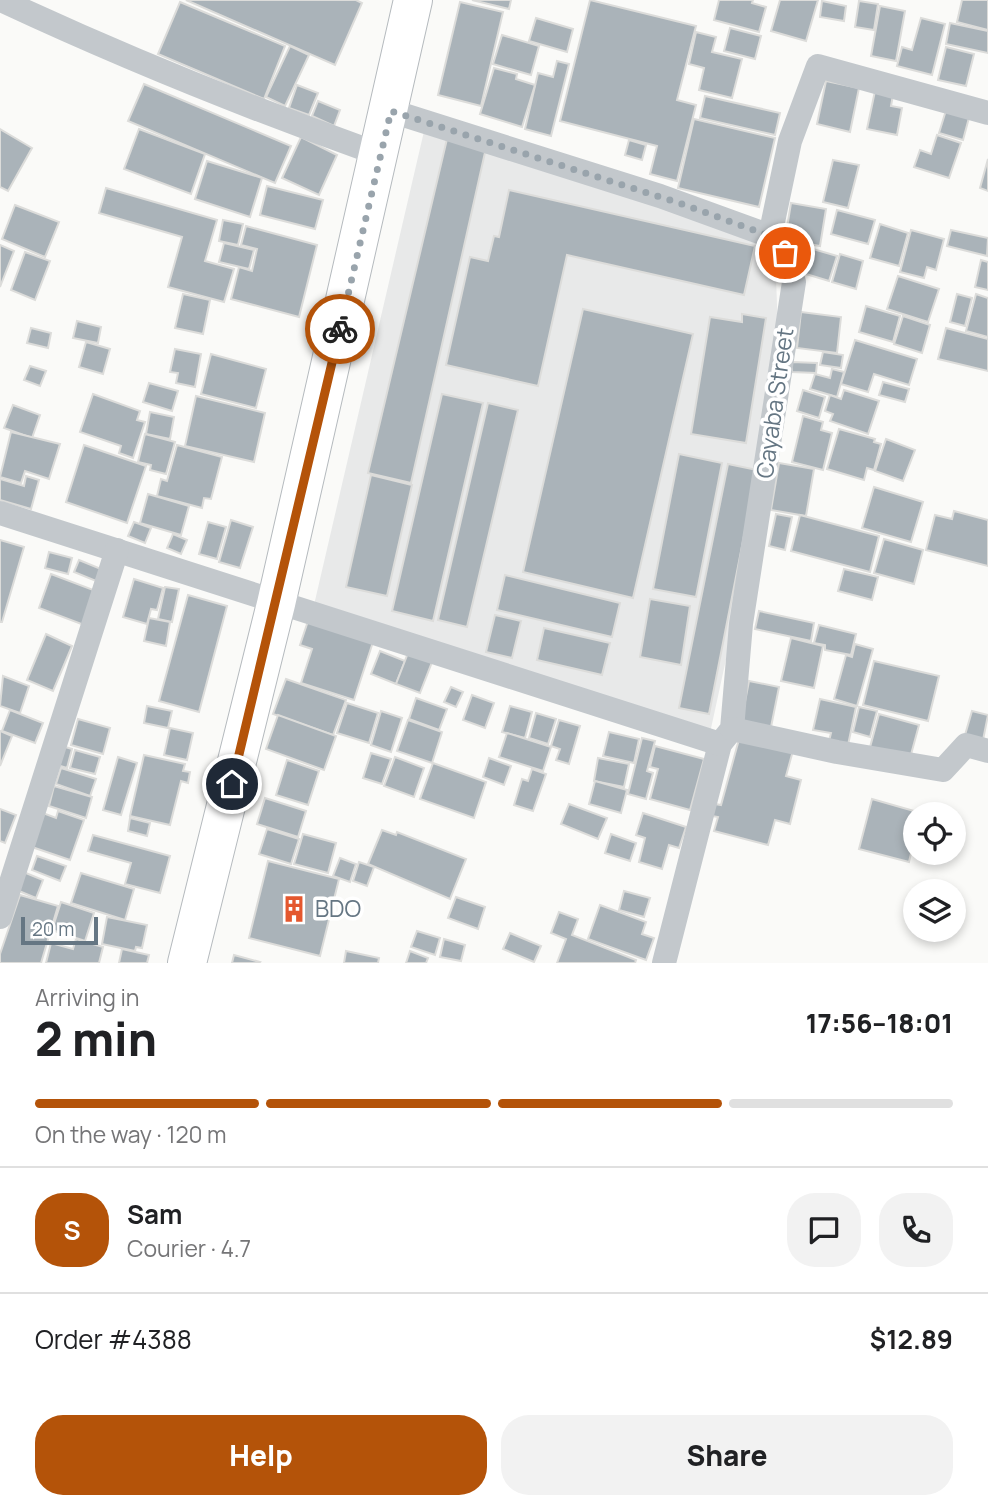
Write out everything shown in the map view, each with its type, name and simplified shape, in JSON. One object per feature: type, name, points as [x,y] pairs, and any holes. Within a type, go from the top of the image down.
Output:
[{"type":"main road","points":[[187,963],[276,604],[391,111],[413,0]]},
{"type":"street","points":[[1,0],[90,41],[298,126],[381,155]]},
{"type":"street","points":[[391,111],[660,196],[770,236],[790,141],[818,66],[988,113]]},
{"type":"street","name":"Cayaba Street","points":[[664,963],[726,737],[794,282],[785,253],[770,236]]},
{"type":"street","points":[[0,513],[276,604],[726,737],[943,770],[966,745],[988,751]]},
{"type":"street","points":[[0,917],[117,550]]},
{"type":"shaded area","points":[[425,127],[762,242],[776,276],[778,334],[753,535],[710,733],[314,605]]},
{"type":"building","points":[[186,0],[356,0],[362,3],[335,65]]},
{"type":"building","points":[[472,0],[511,0],[509,9]]},
{"type":"building","points":[[590,0],[696,26],[677,100],[696,105],[677,181],[650,174],[657,146],[560,121]]},
{"type":"building","points":[[719,0],[753,0],[752,3],[766,7],[759,32],[714,20]]},
{"type":"building","points":[[780,0],[818,0],[806,41],[771,31]]},
{"type":"building","points":[[962,0],[988,0],[988,30],[957,22]]},
{"type":"building","points":[[822,1],[846,6],[844,21],[820,17]]},
{"type":"building","points":[[859,1],[878,4],[874,30],[855,27]]},
{"type":"building","points":[[180,2],[285,46],[264,99],[158,54]]},
{"type":"building","points":[[460,2],[503,12],[481,106],[438,95]]},
{"type":"building","points":[[880,6],[905,11],[896,61],[871,56]]},
{"type":"building","points":[[536,18],[573,29],[567,52],[529,41]]},
{"type":"building","points":[[921,18],[945,24],[932,75],[897,66],[902,47],[912,50]]},
{"type":"building","points":[[950,23],[988,31],[988,53],[946,44]]},
{"type":"building","points":[[730,28],[761,36],[755,59],[724,51]]},
{"type":"building","points":[[696,32],[716,37],[712,52],[742,59],[732,98],[699,90],[704,68],[689,64]]},
{"type":"building","points":[[502,35],[539,46],[531,75],[493,64]]},
{"type":"building","points":[[290,46],[309,55],[285,106],[266,97]]},
{"type":"building","points":[[946,47],[974,54],[966,86],[938,80]]},
{"type":"building","points":[[557,61],[569,64],[551,136],[525,129],[538,73],[553,77]]},
{"type":"building","points":[[494,68],[517,74],[516,79],[535,85],[522,127],[480,114]]},
{"type":"building","points":[[826,81],[859,88],[850,132],[817,124]]},
{"type":"building","points":[[144,84],[291,146],[275,183],[128,121]]},
{"type":"building","points":[[297,85],[318,93],[309,115],[289,108]]},
{"type":"building","points":[[875,91],[893,95],[891,106],[902,108],[897,135],[867,129]]},
{"type":"building","points":[[705,96],[780,113],[775,135],[700,118]]},
{"type":"building","points":[[318,101],[340,110],[334,126],[312,116]]},
{"type":"building","points":[[947,107],[970,114],[963,140],[939,133]]},
{"type":"building","points":[[694,119],[775,138],[759,207],[678,188]]},
{"type":"building","points":[[0,129],[32,148],[8,191],[0,187]]},
{"type":"building","points":[[139,129],[205,154],[191,194],[124,169]]},
{"type":"building","points":[[937,135],[961,143],[949,178],[914,167],[920,150],[931,154]]},
{"type":"building","points":[[301,137],[337,155],[319,195],[282,178]]},
{"type":"building","points":[[447,139],[486,148],[411,483],[368,473]]},
{"type":"building","points":[[629,140],[646,145],[642,160],[625,155]]},
{"type":"building","points":[[988,159],[988,191],[980,188]]},
{"type":"building","points":[[833,160],[859,165],[848,208],[823,202]]},
{"type":"building","points":[[207,161],[262,178],[250,217],[195,199]]},
{"type":"building","points":[[267,186],[323,200],[315,229],[260,215]]},
{"type":"building","points":[[106,188],[217,220],[205,261],[234,269],[224,302],[168,287],[182,237],[99,213]]},
{"type":"building","points":[[509,190],[755,246],[744,295],[567,255],[538,386],[446,365],[470,257],[488,261],[494,236],[499,237]]},
{"type":"building","points":[[791,203],[826,209],[820,246],[785,240]]},
{"type":"building","points":[[15,205],[59,222],[45,257],[2,239]]},
{"type":"building","points":[[837,210],[875,220],[868,244],[831,234]]},
{"type":"building","points":[[223,220],[243,224],[238,245],[219,241]]},
{"type":"building","points":[[880,224],[908,233],[899,266],[870,258]]},
{"type":"building","points":[[246,226],[317,245],[299,317],[231,299],[239,267],[252,271],[257,249],[241,245]]},
{"type":"building","points":[[911,230],[944,239],[936,270],[927,267],[924,278],[900,272]]},
{"type":"building","points":[[951,230],[988,238],[987,256],[947,246]]},
{"type":"building","points":[[224,243],[254,250],[249,269],[219,262]]},
{"type":"building","points":[[0,245],[14,251],[0,287]]},
{"type":"building","points":[[813,249],[837,256],[829,281],[806,274]]},
{"type":"building","points":[[25,252],[50,261],[35,300],[11,290]]},
{"type":"building","points":[[840,254],[863,261],[856,289],[832,282]]},
{"type":"building","points":[[981,260],[988,262],[988,290],[975,287]]},
{"type":"building","points":[[898,276],[939,289],[928,322],[887,309]]},
{"type":"building","points":[[183,294],[210,300],[203,334],[175,328]]},
{"type":"building","points":[[957,294],[972,298],[965,326],[950,322]]},
{"type":"building","points":[[976,294],[988,298],[988,337],[966,331]]},
{"type":"building","points":[[866,306],[900,316],[893,342],[859,332]]},
{"type":"building","points":[[583,309],[693,334],[633,598],[523,572]]},
{"type":"building","points":[[801,312],[841,317],[837,353],[797,348]]},
{"type":"building","points":[[742,314],[766,318],[746,443],[691,434],[710,317],[742,322]]},
{"type":"building","points":[[903,316],[930,325],[922,353],[894,344]]},
{"type":"building","points":[[77,321],[101,327],[98,343],[73,338]]},
{"type":"building","points":[[31,328],[51,333],[48,348],[27,343]]},
{"type":"building","points":[[946,328],[988,339],[988,371],[938,359]]},
{"type":"building","points":[[855,340],[917,359],[909,385],[874,374],[868,392],[841,384]]},
{"type":"building","points":[[86,342],[110,349],[103,374],[79,367]]},
{"type":"building","points":[[175,349],[201,354],[195,387],[176,383],[178,373],[170,372]]},
{"type":"building","points":[[823,352],[843,355],[841,368],[820,365]]},
{"type":"building","points":[[211,354],[266,369],[256,408],[201,394]]},
{"type":"building","points":[[792,362],[817,363],[816,373],[792,372]]},
{"type":"building","points":[[30,366],[46,371],[40,386],[24,380]]},
{"type":"building","points":[[832,369],[844,372],[837,397],[810,389],[815,374],[830,378]]},
{"type":"building","points":[[883,382],[909,389],[905,402],[879,395]]},
{"type":"building","points":[[149,383],[178,391],[172,411],[143,402]]},
{"type":"building","points":[[803,390],[825,397],[819,418],[797,411]]},
{"type":"building","points":[[844,390],[879,401],[868,434],[830,421],[833,414],[825,411],[830,395],[841,399]]},
{"type":"building","points":[[93,394],[140,411],[137,420],[145,422],[133,458],[119,453],[121,446],[80,432]]},
{"type":"building","points":[[442,394],[483,403],[433,621],[392,611]]},
{"type":"building","points":[[196,396],[265,413],[254,462],[185,446]]},
{"type":"building","points":[[488,403],[518,410],[467,627],[438,620]]},
{"type":"building","points":[[13,405],[40,415],[32,438],[4,428]]},
{"type":"building","points":[[150,412],[174,417],[170,439],[146,434]]},
{"type":"building","points":[[803,416],[823,422],[821,430],[832,433],[823,470],[792,462]]},
{"type":"building","points":[[839,429],[875,439],[874,442],[881,444],[874,470],[867,468],[864,480],[827,469]]},
{"type":"building","points":[[11,432],[60,444],[49,479],[25,471],[21,483],[0,477]]},
{"type":"building","points":[[145,434],[175,442],[166,474],[150,470],[151,465],[138,462]]},
{"type":"building","points":[[886,439],[915,450],[903,481],[875,471]]},
{"type":"building","points":[[84,445],[146,466],[127,523],[66,502]]},
{"type":"building","points":[[177,445],[222,457],[211,499],[204,498],[202,508],[157,496],[161,479],[167,481]]},
{"type":"building","points":[[679,454],[722,463],[696,597],[653,589]]},
{"type":"building","points":[[779,463],[814,469],[806,516],[771,510]]},
{"type":"building","points":[[728,464],[757,470],[709,714],[679,708]]},
{"type":"building","points":[[371,475],[412,485],[387,596],[346,587]]},
{"type":"building","points":[[26,476],[39,480],[31,509],[0,500],[0,479],[24,486]]},
{"type":"building","points":[[874,487],[923,502],[911,542],[862,528]]},
{"type":"building","points":[[148,494],[189,506],[181,535],[140,523]]},
{"type":"building","points":[[954,511],[988,520],[988,566],[926,550],[935,515],[952,519]]},
{"type":"building","points":[[776,514],[792,517],[785,550],[769,546]]},
{"type":"building","points":[[800,515],[879,536],[870,572],[791,551]]},
{"type":"building","points":[[231,520],[253,527],[240,568],[219,562]]},
{"type":"building","points":[[134,522],[151,528],[145,543],[128,536]]},
{"type":"building","points":[[208,522],[226,527],[217,559],[199,554]]},
{"type":"building","points":[[173,534],[187,540],[181,554],[167,548]]},
{"type":"building","points":[[884,539],[923,550],[914,584],[874,573]]},
{"type":"building","points":[[0,540],[24,547],[2,622],[0,622]]},
{"type":"building","points":[[49,552],[72,558],[68,574],[45,568]]},
{"type":"building","points":[[79,560],[101,569],[96,581],[74,572]]},
{"type":"building","points":[[844,569],[878,577],[872,600],[838,591]]},
{"type":"building","points":[[51,574],[96,591],[84,625],[39,608]]},
{"type":"building","points":[[505,575],[620,603],[612,637],[497,610]]},
{"type":"building","points":[[134,579],[163,588],[157,610],[151,609],[147,624],[123,617]]},
{"type":"building","points":[[165,587],[179,589],[172,622],[158,619]]},
{"type":"building","points":[[188,595],[227,606],[199,712],[159,701]]},
{"type":"building","points":[[650,599],[690,606],[681,665],[640,657]]},
{"type":"building","points":[[759,611],[814,623],[811,641],[755,629]]},
{"type":"building","points":[[495,615],[521,621],[512,658],[486,652]]},
{"type":"building","points":[[149,618],[170,622],[166,646],[144,641]]},
{"type":"building","points":[[308,621],[373,642],[354,700],[301,683],[312,649],[300,645]]},
{"type":"building","points":[[819,625],[856,634],[851,655],[825,650],[825,645],[814,643]]},
{"type":"building","points":[[544,628],[610,643],[602,675],[537,660]]},
{"type":"building","points":[[46,634],[72,646],[53,691],[27,680]]},
{"type":"building","points":[[791,638],[823,646],[814,688],[781,681]]},
{"type":"building","points":[[855,644],[873,649],[857,706],[834,699],[846,655],[852,657]]},
{"type":"building","points":[[380,651],[405,661],[396,684],[371,674]]},
{"type":"building","points":[[408,653],[432,662],[420,693],[396,684]]},
{"type":"building","points":[[874,661],[939,676],[928,721],[863,705]]},
{"type":"building","points":[[3,676],[29,686],[20,713],[0,706]]},
{"type":"building","points":[[286,679],[346,700],[333,735],[273,714]]},
{"type":"building","points":[[749,681],[779,687],[771,727],[741,722]]},
{"type":"building","points":[[451,687],[463,692],[456,707],[444,702]]},
{"type":"building","points":[[472,695],[494,703],[485,728],[463,720]]},
{"type":"building","points":[[416,698],[447,709],[439,730],[409,719]]},
{"type":"building","points":[[820,699],[856,707],[848,745],[829,741],[831,733],[813,730]]},
{"type":"building","points":[[347,703],[378,713],[369,743],[337,733]]},
{"type":"building","points":[[147,706],[172,711],[168,728],[144,723]]},
{"type":"building","points":[[510,706],[532,712],[525,738],[502,732]]},
{"type":"building","points":[[859,707],[877,711],[870,737],[853,732]]},
{"type":"building","points":[[10,710],[43,723],[35,743],[2,731]]},
{"type":"building","points":[[381,711],[402,718],[391,752],[371,745]]},
{"type":"building","points":[[972,711],[988,715],[983,740],[965,735]]},
{"type":"building","points":[[536,713],[556,719],[548,744],[529,738]]},
{"type":"building","points":[[879,714],[919,725],[909,762],[869,751]]},
{"type":"building","points":[[278,715],[336,736],[324,770],[266,749]]},
{"type":"building","points":[[78,719],[110,728],[103,754],[71,745]]},
{"type":"building","points":[[408,720],[442,732],[432,763],[397,751]]},
{"type":"building","points":[[559,720],[580,726],[569,764],[556,760],[560,749],[551,746]]},
{"type":"building","points":[[170,728],[193,733],[187,760],[164,755]]},
{"type":"building","points":[[0,731],[12,736],[0,766]]},
{"type":"building","points":[[609,732],[639,739],[634,763],[603,756]]},
{"type":"building","points":[[741,732],[794,747],[786,776],[801,780],[790,824],[775,820],[768,845],[714,831],[718,817],[712,816],[715,804],[721,805]]},
{"type":"building","points":[[507,733],[551,747],[543,771],[499,757]]},
{"type":"building","points":[[642,738],[655,741],[647,771],[653,773],[646,799],[628,794]]},
{"type":"building","points":[[62,746],[72,749],[67,768],[57,765]]},
{"type":"building","points":[[655,746],[704,759],[690,810],[650,799],[658,769],[650,767]]},
{"type":"building","points":[[75,750],[100,757],[95,774],[70,768]]},
{"type":"building","points":[[371,753],[391,759],[382,784],[363,778]]},
{"type":"building","points":[[144,755],[185,764],[183,771],[190,772],[188,783],[181,781],[170,825],[130,816]]},
{"type":"building","points":[[118,757],[137,763],[121,815],[103,810]]},
{"type":"building","points":[[395,757],[424,768],[414,797],[384,786]]},
{"type":"building","points":[[489,758],[511,766],[504,785],[483,777]]},
{"type":"building","points":[[598,758],[629,764],[624,787],[594,781]]},
{"type":"building","points":[[287,760],[319,771],[308,805],[276,795]]},
{"type":"building","points":[[433,763],[486,782],[474,818],[420,799]]},
{"type":"building","points":[[61,768],[96,779],[90,796],[56,784]]},
{"type":"building","points":[[532,769],[546,774],[533,811],[514,805],[522,779],[528,781]]},
{"type":"building","points":[[595,781],[627,790],[621,813],[589,804]]},
{"type":"building","points":[[54,786],[92,797],[86,818],[49,806]]},
{"type":"building","points":[[265,798],[306,811],[298,837],[257,824]]},
{"type":"building","points":[[872,799],[903,808],[903,860],[859,849]]},
{"type":"building","points":[[569,804],[607,818],[598,839],[561,824]]},
{"type":"building","points":[[0,809],[16,815],[5,843],[0,841]]},
{"type":"building","points":[[58,811],[84,820],[70,860],[32,847],[43,813],[56,818]]},
{"type":"building","points":[[643,813],[686,827],[679,848],[669,845],[662,869],[639,862],[645,838],[636,835]]},
{"type":"building","points":[[130,818],[150,823],[147,836],[128,831]]},
{"type":"building","points":[[267,829],[299,839],[291,864],[259,854]]},
{"type":"building","points":[[382,830],[396,835],[397,832],[466,859],[450,899],[368,864]]},
{"type":"building","points":[[303,834],[336,843],[328,873],[294,864]]},
{"type":"building","points":[[611,834],[636,843],[630,861],[605,853]]},
{"type":"building","points":[[93,835],[170,856],[160,893],[125,884],[131,863],[88,851]]},
{"type":"building","points":[[37,856],[66,866],[60,881],[32,870]]},
{"type":"building","points":[[340,858],[356,864],[350,882],[333,876]]},
{"type":"building","name":"BDO","points":[[268,861],[339,879],[320,956],[249,938]]},
{"type":"building","points":[[359,862],[374,867],[367,886],[353,881]]},
{"type":"building","points":[[21,871],[43,880],[36,898],[14,889]]},
{"type":"building","points":[[81,873],[134,889],[125,920],[71,903]]},
{"type":"building","points":[[624,891],[650,898],[644,917],[619,910]]},
{"type":"building","points":[[20,895],[58,906],[41,963],[0,963],[0,954]]},
{"type":"building","points":[[456,897],[485,907],[478,929],[448,918]]},
{"type":"building","points":[[61,902],[94,913],[85,941],[52,930]]},
{"type":"building","points":[[600,905],[646,922],[642,934],[654,938],[646,960],[588,939]]},
{"type":"building","points":[[559,912],[578,919],[572,935],[636,960],[635,963],[557,963],[566,939],[551,933]]},
{"type":"building","points":[[107,917],[147,925],[142,948],[136,947],[135,951],[102,944]]},
{"type":"building","points":[[417,931],[440,938],[435,955],[411,947]]},
{"type":"building","points":[[510,933],[541,946],[534,962],[503,949]]},
{"type":"building","points":[[76,939],[103,947],[99,963],[46,963],[51,943],[73,949]]},
{"type":"building","points":[[444,939],[465,945],[461,961],[440,957]]},
{"type":"building","points":[[122,949],[149,955],[147,963],[119,963]]},
{"type":"building","points":[[346,951],[379,958],[378,963],[344,963]]},
{"type":"building","points":[[410,951],[428,958],[426,963],[406,963]]},
{"type":"building","points":[[234,955],[260,962],[232,963]]},
{"type":"way so far","points":[[340,329],[391,111],[682,204],[770,236],[785,253]]},
{"type":"place","name":"BDO","points":[[294,909]]},
{"type":"route","points":[[232,784],[340,329]]}]
